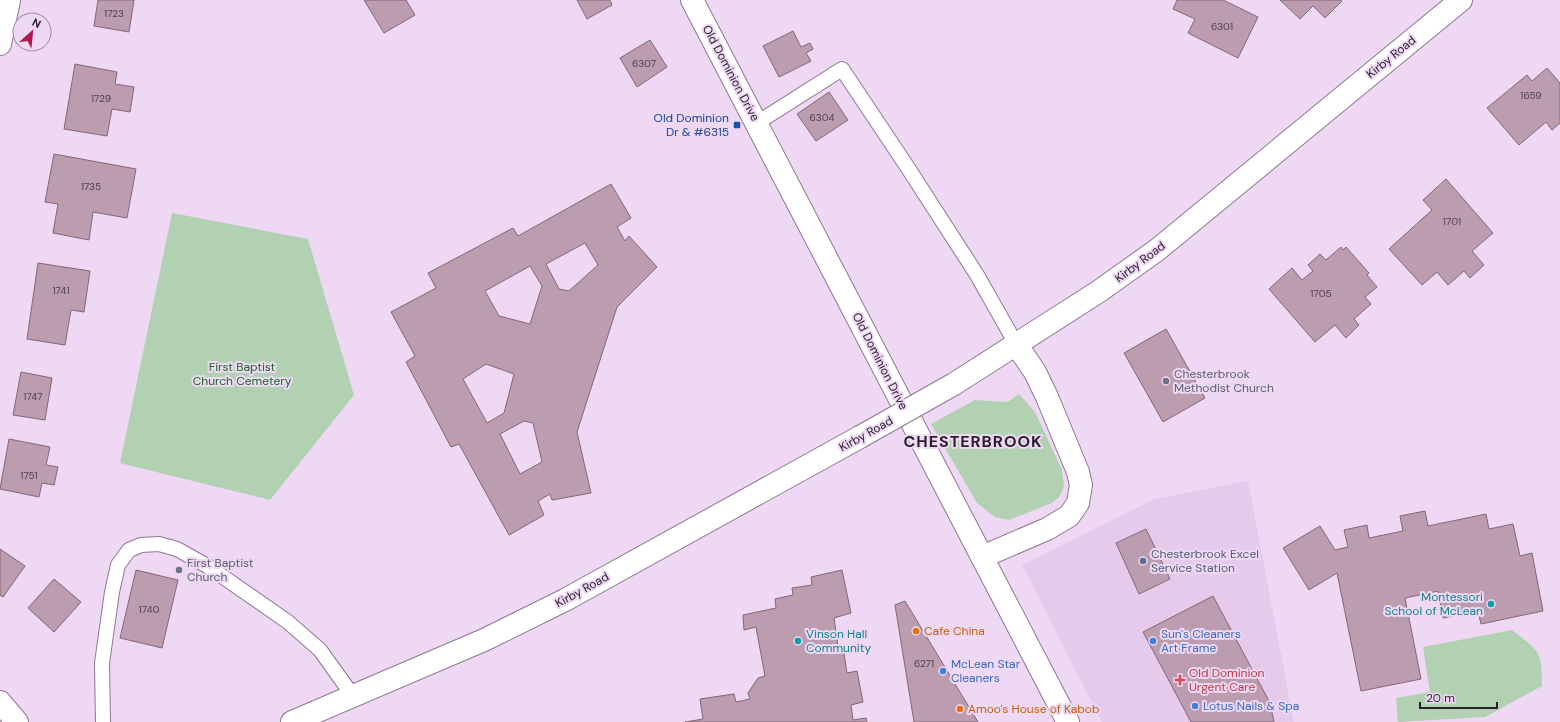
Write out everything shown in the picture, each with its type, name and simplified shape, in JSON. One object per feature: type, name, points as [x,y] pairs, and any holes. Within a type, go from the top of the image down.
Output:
[{"type":"main road","points":[[0,44],[9,0]]},
{"type":"main road","name":"Old Dominion Drive","points":[[692,0],[1068,722]]},
{"type":"main road","name":"Kirby Road","points":[[292,722],[484,640],[565,600],[954,384],[1098,292],[1157,250],[1461,0]]},
{"type":"main road","points":[[982,557],[1047,529],[1069,516],[1078,503],[1081,485],[1075,465],[1047,397],[1035,372],[1016,344]]},
{"type":"main road","points":[[0,702],[17,722]]},
{"type":"lane","points":[[757,123],[842,69],[977,275],[1016,344]]},
{"type":"lane","points":[[103,722],[102,664],[112,592],[118,565],[129,550],[141,545],[158,544],[177,549],[209,566],[288,622],[320,650],[353,696]]},
{"type":"shaded area","points":[[1248,481],[1294,722],[1102,722],[1022,565],[1155,499]]},
{"type":"green space","name":"First Baptist Church Cemetery","points":[[172,213],[308,239],[354,395],[270,500],[120,463]]},
{"type":"green space","points":[[1019,394],[1035,412],[1062,470],[1064,486],[1060,496],[1052,503],[1009,520],[995,517],[977,503],[931,424],[975,400],[1008,402]]},
{"type":"green space","points":[[1512,630],[1533,648],[1540,658],[1542,686],[1485,717],[1398,722],[1396,698],[1430,692],[1423,647]]},
{"type":"building","points":[[98,0],[134,0],[129,32],[94,26]]},
{"type":"building","points":[[364,0],[406,0],[415,15],[384,33]]},
{"type":"building","points":[[577,0],[610,0],[612,5],[587,19]]},
{"type":"building","points":[[1177,0],[1223,0],[1258,17],[1238,58],[1188,33],[1195,19],[1173,9]]},
{"type":"building","points":[[1280,0],[1342,1],[1325,18],[1313,6],[1300,19]]},
{"type":"building","points":[[793,31],[801,47],[810,43],[813,49],[806,53],[811,61],[779,77],[763,46]]},
{"type":"building","points":[[650,40],[667,67],[637,87],[620,58]]},
{"type":"building","points":[[75,64],[117,72],[115,84],[134,87],[130,112],[112,109],[107,136],[64,129]]},
{"type":"building","points":[[1547,68],[1560,83],[1560,123],[1552,130],[1546,122],[1519,145],[1487,108],[1527,75],[1532,81]]},
{"type":"building","points":[[829,92],[848,120],[816,141],[797,114]]},
{"type":"building","points":[[54,154],[136,169],[127,218],[93,212],[89,240],[53,233],[58,204],[45,202]]},
{"type":"building","points":[[1446,179],[1493,233],[1472,251],[1484,265],[1470,278],[1464,271],[1448,285],[1437,272],[1422,285],[1389,249],[1432,210],[1423,200]]},
{"type":"building","points":[[611,184],[631,218],[617,227],[625,241],[629,236],[657,267],[617,307],[577,432],[591,493],[552,500],[550,494],[538,501],[544,515],[509,535],[459,444],[451,447],[406,362],[415,356],[391,312],[436,288],[428,273],[513,228],[518,236]],"holes":[[[585,243],[598,265],[569,291],[559,289],[546,264]],[[530,266],[542,286],[530,324],[499,316],[485,291]],[[486,364],[514,374],[504,413],[487,423],[463,379]],[[524,421],[533,423],[542,462],[520,474],[500,434]]]},
{"type":"building","points":[[1341,247],[1343,250],[1346,247],[1369,273],[1367,275],[1377,287],[1365,297],[1371,304],[1354,319],[1359,325],[1346,338],[1335,325],[1315,342],[1269,289],[1292,268],[1302,280],[1313,271],[1308,265],[1320,254],[1326,260]]},
{"type":"building","points":[[38,263],[90,271],[84,312],[71,310],[65,345],[27,339]]},
{"type":"building","points":[[1166,329],[1205,398],[1163,422],[1124,353]]},
{"type":"building","points":[[21,372],[52,378],[45,420],[13,415]]},
{"type":"building","points":[[9,439],[50,447],[46,465],[58,467],[54,485],[42,483],[39,497],[0,489]]},
{"type":"building","name":"Montessori School of McLean","points":[[1425,511],[1428,526],[1486,514],[1489,529],[1513,524],[1520,556],[1532,553],[1543,611],[1481,624],[1478,611],[1443,618],[1438,591],[1405,598],[1421,679],[1361,691],[1337,573],[1309,590],[1283,548],[1320,526],[1335,550],[1348,547],[1344,530],[1367,525],[1369,538],[1403,531],[1400,516]]},
{"type":"building","name":"Chesterbrook Excel Service Station","points":[[1146,529],[1170,579],[1139,594],[1116,543]]},
{"type":"building","points":[[0,549],[25,566],[3,597],[0,595]]},
{"type":"building","points":[[136,570],[178,580],[162,648],[120,638]]},
{"type":"building","name":"Vinson Hall Community","points":[[842,570],[851,613],[834,618],[839,653],[844,653],[847,673],[857,671],[863,702],[851,705],[853,720],[866,718],[867,722],[685,722],[703,719],[700,699],[734,694],[736,702],[750,699],[748,693],[758,678],[765,676],[756,627],[744,630],[743,615],[776,608],[775,599],[793,595],[792,588],[812,585],[811,577]]},
{"type":"building","points":[[54,579],[81,602],[54,632],[28,608]]},
{"type":"building","points":[[1213,596],[1270,703],[1274,722],[1191,722],[1143,632]]},
{"type":"building","points":[[905,601],[978,722],[914,722],[895,605]]},
{"type":"place","name":"Old Dominion Dr & #6315","points":[[737,125]]},
{"type":"place","name":"Chesterbrook Methodist Church","points":[[1166,381]]},
{"type":"place","name":"Chesterbrook Excel Service Station","points":[[1143,561]]},
{"type":"place","name":"First Baptist Church","points":[[179,570]]},
{"type":"place","name":"Montessori School of McLean","points":[[1491,604]]},
{"type":"place","name":"Cafe China","points":[[916,631]]},
{"type":"place","name":"Vinson Hall Community","points":[[798,641]]},
{"type":"place","name":"Sun's Cleaners Art Frame","points":[[1153,641]]},
{"type":"place","name":"McLean Star Cleaners","points":[[943,671]]},
{"type":"place","name":"Old Dominion Urgent Care","points":[[1180,680]]},
{"type":"place","name":"Lotus Nails & Spa","points":[[1195,706]]},
{"type":"place","name":"Amoo's House of Kabob","points":[[960,709]]},
{"type":"district","name":"CHESTERBROOK","points":[[973,441]]}]
